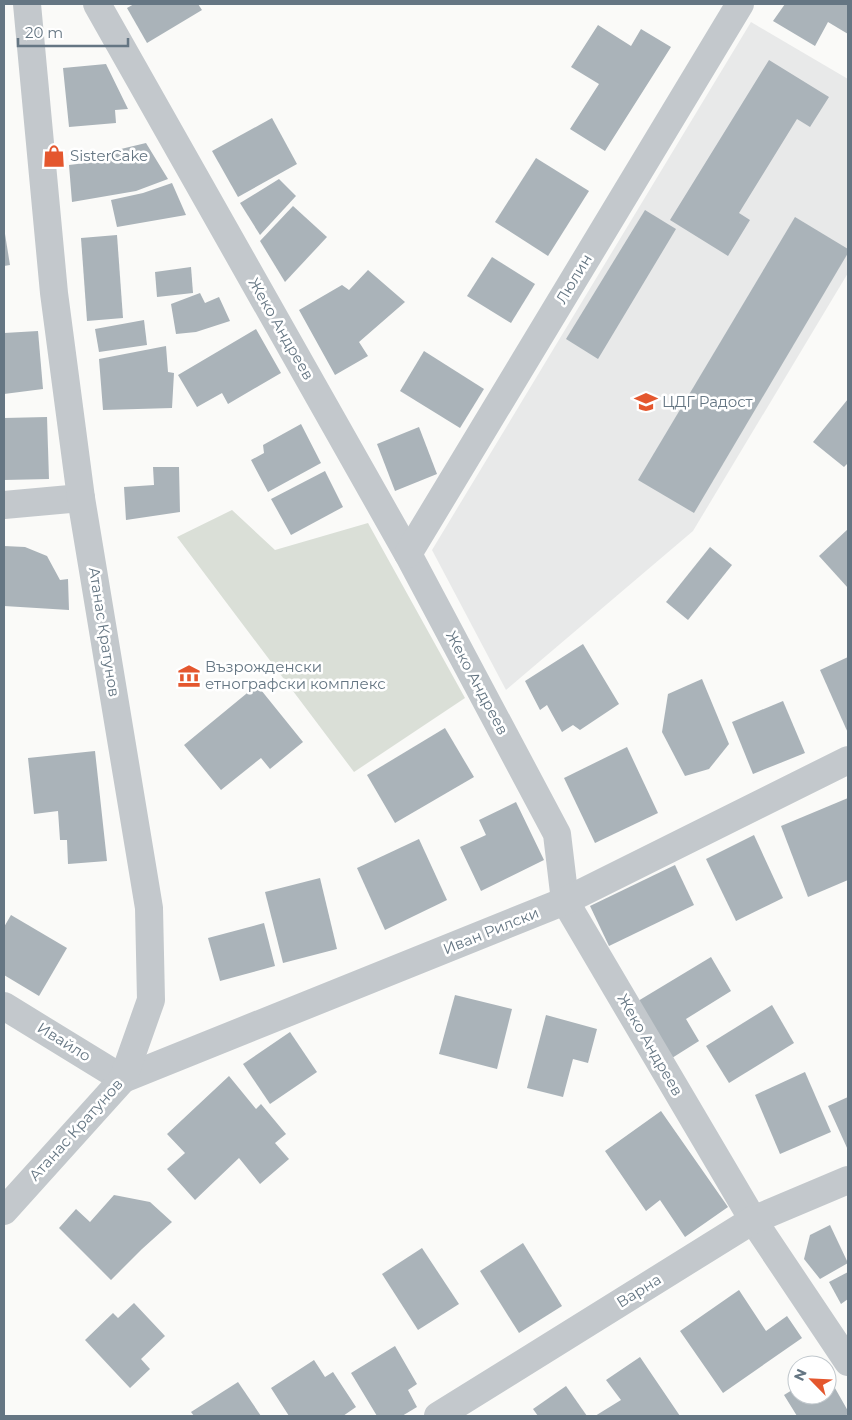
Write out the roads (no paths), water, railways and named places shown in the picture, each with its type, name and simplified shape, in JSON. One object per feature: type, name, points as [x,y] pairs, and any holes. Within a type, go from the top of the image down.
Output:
[{"type":"street","name":"Атанас Кратунов","points":[[4,1211],[123,1079],[151,1000],[149,908],[82,498],[54,293],[27,4]]},
{"type":"street","name":"Жеко Андреев","points":[[96,4],[408,554],[557,834],[565,901],[753,1220],[848,1362]]},
{"type":"street","name":"Люлин","points":[[408,554],[740,4]]},
{"type":"street","points":[[4,505],[82,498]]},
{"type":"street","name":"Иван Рилски","points":[[123,1079],[565,901],[848,760]]},
{"type":"street","name":"Ивайло","points":[[4,1006],[123,1079]]},
{"type":"street","name":"Варна","points":[[438,1416],[753,1220],[848,1180]]},
{"type":"place","name":"SisterCake","points":[[54,156]]},
{"type":"place","name":"ЦДГ Радост","points":[[646,402]]},
{"type":"place","name":"Възрожденски етнографски комплекс","points":[[189,676]]}]
